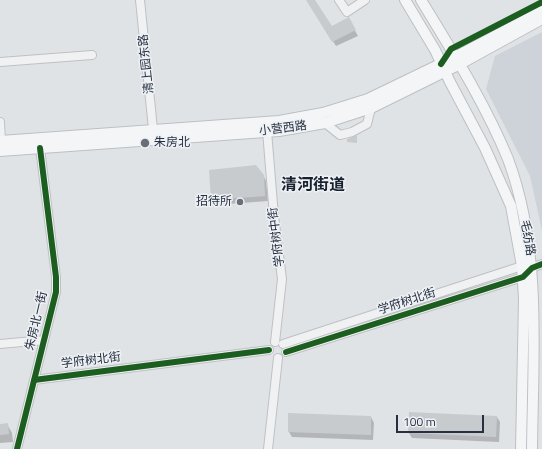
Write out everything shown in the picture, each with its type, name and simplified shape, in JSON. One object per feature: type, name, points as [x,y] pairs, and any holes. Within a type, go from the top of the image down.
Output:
[{"type":"main road","name":"毛纺路","points":[[406,0],[485,148],[511,206],[534,298],[532,449]]},
{"type":"main road","name":"毛纺路","points":[[421,0],[458,60],[495,130],[508,160],[524,219],[527,267],[523,277],[521,449]]},
{"type":"main road","name":"小营西路","points":[[458,60],[542,11]]},
{"type":"main road","name":"小营西路","points":[[0,144],[40,148],[279,131],[325,123],[371,108],[458,60],[542,19]]},
{"type":"main road","name":"小营西路","points":[[0,144],[153,129],[279,121],[323,113],[368,99],[443,68]]},
{"type":"street","name":"清上园东路","points":[[140,0],[153,129]]},
{"type":"street","points":[[339,0],[347,12],[365,0]]},
{"type":"street","points":[[0,62],[92,55]]},
{"type":"street","points":[[325,123],[340,135],[352,132],[367,124],[371,108]]},
{"type":"street","points":[[0,122],[0,144]]},
{"type":"street","name":"学府树中街","points":[[267,131],[274,216],[282,279],[275,342]]},
{"type":"street","name":"朱房北一街","points":[[17,449],[56,292],[56,277],[40,148]]},
{"type":"street","name":"学府树北街","points":[[284,348],[527,267],[542,264]]},
{"type":"street","name":"学府树北街","points":[[284,348],[523,277]]},
{"type":"street","points":[[0,344],[44,340]]},
{"type":"street","points":[[275,342],[284,348],[282,357],[278,358],[270,355],[269,350],[270,345],[275,342]]},
{"type":"street","name":"学府树北街","points":[[34,380],[269,350]]},
{"type":"street","points":[[268,449],[278,358]]},
{"type":"shaded area","points":[[542,32],[542,231],[530,176],[486,89],[495,56]]},
{"type":"building","points":[[306,0],[315,0],[332,26],[349,17],[356,30],[332,42]]},
{"type":"building","points":[[357,135],[357,143],[347,142],[347,139]]},
{"type":"building","points":[[256,165],[264,175],[265,196],[211,200],[209,170]]},
{"type":"building","points":[[409,412],[497,416],[496,437],[408,433]]},
{"type":"building","points":[[288,413],[371,416],[371,435],[288,432]]},
{"type":"building","points":[[8,423],[9,434],[0,435],[0,424]]},
{"type":"cycle path","points":[[441,64],[451,49],[542,2]]},
{"type":"cycle path","points":[[17,449],[56,292],[56,277],[40,148]]},
{"type":"cycle path","points":[[286,352],[523,277],[532,268],[542,264]]},
{"type":"cycle path","points":[[34,380],[269,350]]},
{"type":"place","name":"朱房北","points":[[145,143]]},
{"type":"place","name":"招待所","points":[[240,202]]},
{"type":"district","name":"清河街道","points":[[313,186]]}]
